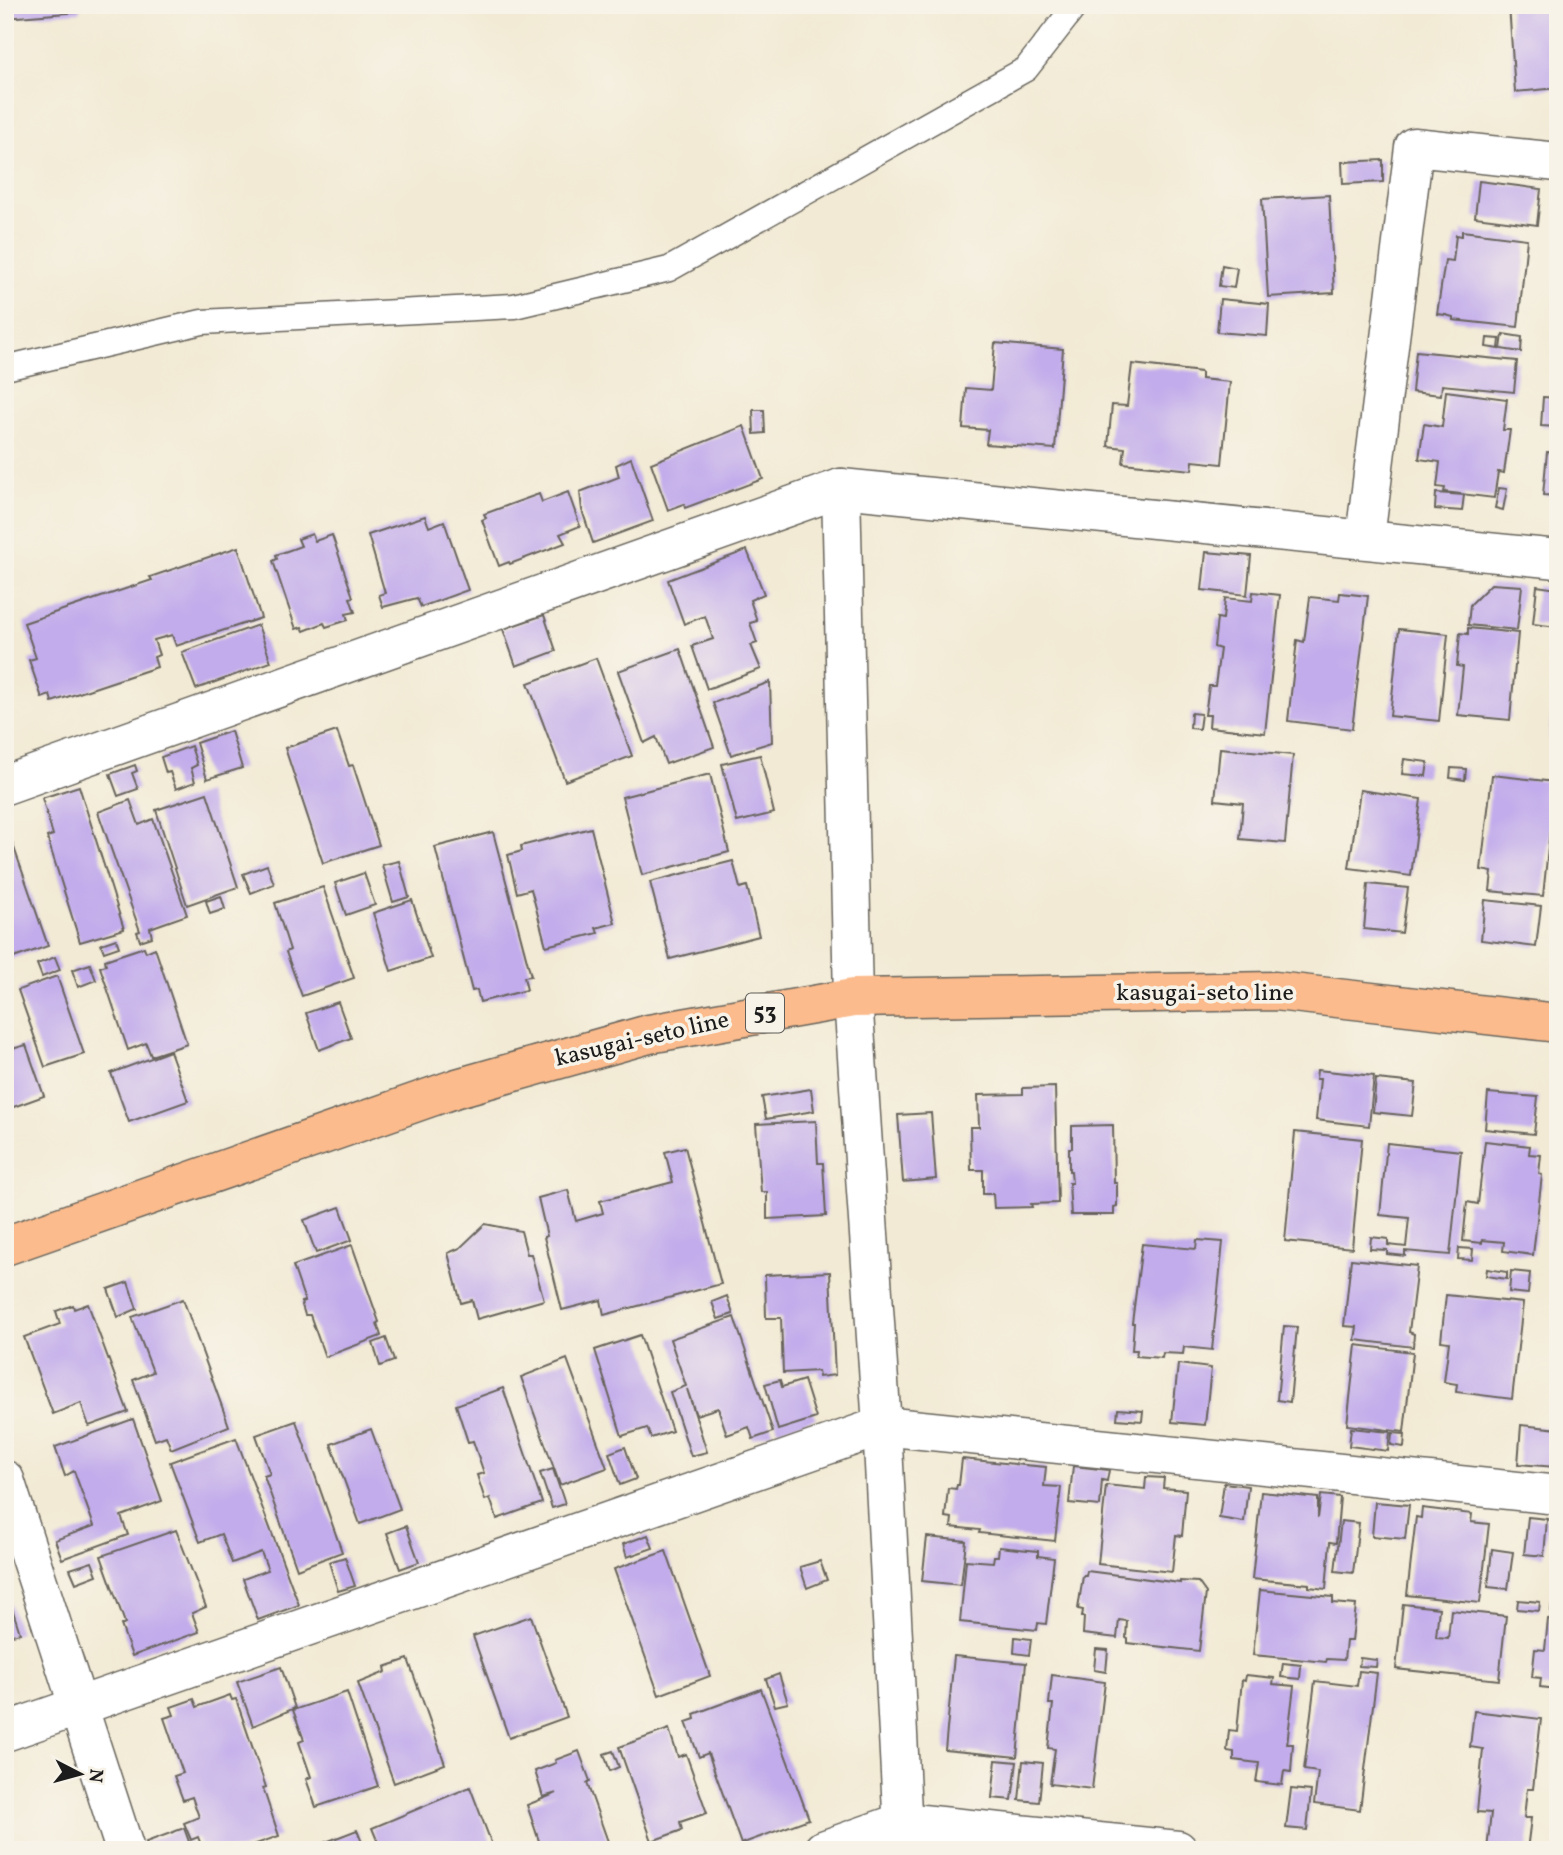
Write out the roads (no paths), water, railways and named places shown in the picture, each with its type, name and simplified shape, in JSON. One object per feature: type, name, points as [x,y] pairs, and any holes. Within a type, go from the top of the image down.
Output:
[{"type":"main road","name":"kasugai-seto line","points":[[5,1246],[457,1088],[649,1034],[853,998],[1275,990],[1558,1023]]},
{"type":"street","points":[[1366,538],[1415,147],[1558,162]]},
{"type":"street","points":[[841,488],[853,998],[882,1426],[903,1836]]},
{"type":"street","points":[[5,785],[841,488],[1558,559]]},
{"type":"street","points":[[5,1732],[882,1426],[1558,1495]]},
{"type":"street","points":[[5,1480],[125,1850]]},
{"type":"street","points":[[823,1850],[903,1836],[1178,1850]]},
{"type":"lane","points":[[5,368],[202,322],[514,306],[669,268],[1026,69],[1076,5]]}]
